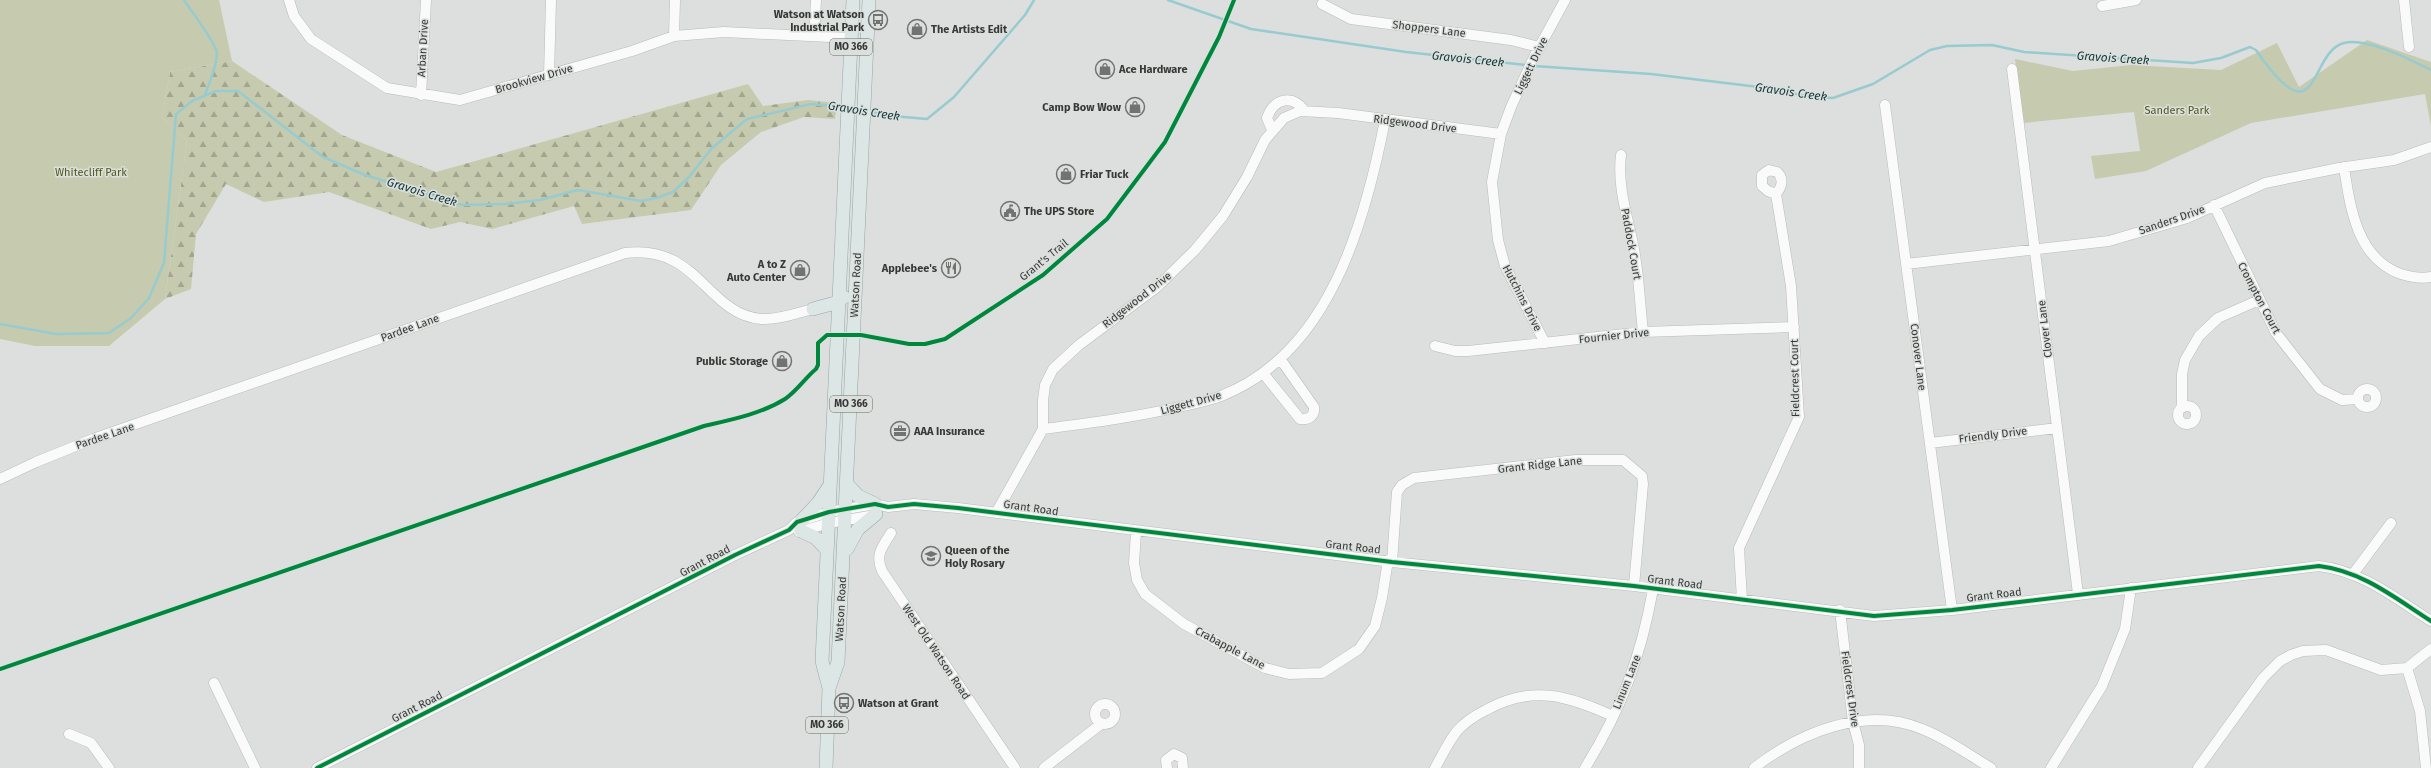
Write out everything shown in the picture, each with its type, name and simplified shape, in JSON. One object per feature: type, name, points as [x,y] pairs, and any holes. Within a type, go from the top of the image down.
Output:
[{"type":"main road","name":"Watson Road","points":[[829,688],[838,662],[846,514],[847,117],[853,0]]},
{"type":"main road","name":"Watson Road","points":[[826,768],[829,688],[822,661],[838,320],[846,291],[864,118],[870,0]]},
{"type":"main road","points":[[812,309],[846,291]]},
{"type":"main road","points":[[812,309],[838,320]]},
{"type":"main road","points":[[827,550],[816,538],[797,527],[818,503],[830,484]]},
{"type":"main road","points":[[844,557],[858,529],[879,509],[858,496],[847,484]]},
{"type":"street","name":"Brookview Drive","points":[[288,0],[294,16],[311,39],[387,88],[421,95],[460,100],[632,52],[674,36],[724,32],[779,36],[851,38]]},
{"type":"street","name":"Arban Drive","points":[[421,95],[426,0]]},
{"type":"street","points":[[549,75],[551,0]]},
{"type":"street","points":[[674,36],[675,0]]},
{"type":"street","points":[[814,36],[816,0]]},
{"type":"street","name":"Liggett Drive","points":[[1501,134],[1525,75],[1565,0]]},
{"type":"street","points":[[2102,6],[2136,0]]},
{"type":"street","points":[[2404,0],[2409,48]]},
{"type":"street","name":"Shoppers Lane","points":[[1322,4],[1351,19],[1511,40],[1539,48]]},
{"type":"street","name":"Clover Lane","points":[[2012,69],[2078,594]]},
{"type":"street","name":"Ridgewood Drive","points":[[1272,130],[1267,118],[1270,110],[1276,104],[1286,99],[1299,103],[1305,111]]},
{"type":"street","name":"Conover Lane","points":[[1885,105],[1952,610]]},
{"type":"street","name":"Ridgewood Drive","points":[[1043,430],[1043,400],[1045,385],[1053,370],[1079,345],[1157,288],[1195,250],[1223,216],[1272,130],[1284,118],[1305,111],[1501,134]]},
{"type":"street","name":"Liggett Drive","points":[[1043,430],[1141,416],[1221,396],[1263,373],[1281,360],[1320,312],[1333,290],[1374,179],[1385,120]]},
{"type":"street","name":"Hutchins Drive","points":[[1501,134],[1492,182],[1498,240],[1505,266],[1545,343]]},
{"type":"street","name":"Sanders Drive","points":[[1906,264],[2108,241],[2187,218],[2265,183],[2344,167],[2394,160],[2431,147]]},
{"type":"street","name":"Paddock Court","points":[[1621,155],[1619,172],[1634,251],[1643,332]]},
{"type":"street","points":[[2344,167],[2352,216],[2374,258],[2397,273],[2416,278],[2431,277]]},
{"type":"street","name":"Fieldcrest Court","points":[[1742,600],[1739,548],[1798,417],[1791,286],[1776,194]]},
{"type":"street","name":"Crompton Court","points":[[2214,205],[2276,333],[2320,389],[2342,400],[2358,399]]},
{"type":"street","name":"Pardee Lane","points":[[0,479],[36,462],[93,439],[626,253],[643,251],[660,254],[676,261],[693,272],[734,310],[748,316],[763,319],[812,309]]},
{"type":"street","points":[[2182,408],[2182,374],[2185,360],[2199,336],[2218,318],[2259,300]]},
{"type":"street","name":"Fournier Drive","points":[[1435,346],[1455,351],[1468,351],[1643,332],[1794,327]]},
{"type":"street","points":[[1263,373],[1297,416],[1307,419],[1311,417],[1314,412],[1314,407],[1281,360]]},
{"type":"street","name":"Friendly Drive","points":[[1930,443],[2057,428]]},
{"type":"street","points":[[996,513],[1043,430]]},
{"type":"street","name":"Grant Ridge Lane","points":[[1390,561],[1397,492],[1402,484],[1414,478],[1576,460],[1623,460],[1642,476],[1643,484],[1634,586]]},
{"type":"street","name":"Grant Road","points":[[317,768],[735,555],[797,527],[829,517],[914,504],[996,513],[1136,532],[1390,561],[1634,586],[1653,590],[1840,610],[1874,616],[1952,610],[2319,566],[2337,568],[2353,574],[2431,621]]},
{"type":"street","points":[[2353,574],[2391,522]]},
{"type":"street","name":"Crabapple Lane","points":[[1136,532],[1134,563],[1137,580],[1145,594],[1184,624],[1265,668],[1289,674],[1322,673],[1359,649],[1375,626],[1390,561]]},
{"type":"street","name":"West Old Watson Road","points":[[891,533],[879,551],[878,562],[882,571],[1015,768]]},
{"type":"street","points":[[2051,768],[2102,686],[2125,629],[2131,588]]},
{"type":"street","name":"Linum Lane","points":[[1585,768],[1603,740],[1632,678],[1645,634],[1653,590]]},
{"type":"street","name":"Fieldcrest Drive","points":[[1840,610],[1860,768]]},
{"type":"street","points":[[2198,768],[2263,678],[2280,661],[2291,655],[2303,651],[2326,650],[2381,670],[2407,668],[2431,649]]},
{"type":"street","points":[[2407,668],[2420,711],[2426,768]]},
{"type":"street","points":[[214,683],[255,768]]},
{"type":"street","points":[[1435,768],[1457,731],[1476,715],[1497,704],[1519,697],[1541,694],[1562,696],[1613,716]]},
{"type":"street","points":[[1754,768],[1780,748],[1802,737],[1853,722],[1879,718],[1922,728],[1991,768]]},
{"type":"street","points":[[1044,768],[1101,724]]},
{"type":"street","points":[[69,734],[91,743],[109,768]]},
{"type":"street","points":[[1167,768],[1166,760],[1174,754],[1182,758],[1183,768]]},
{"type":"green space","name":"Whitecliff Park","points":[[0,0],[219,0],[232,61],[170,72],[162,117],[187,141],[165,299],[109,346],[35,346],[0,339]]},
{"type":"green space","name":"Sanders Park","points":[[2367,40],[2431,62],[2431,126],[2425,94],[2251,123],[2146,171],[2095,179],[2091,156],[2140,151],[2134,112],[2023,123],[2015,59],[2073,71],[2131,65],[2221,70],[2277,43],[2299,87]]},
{"type":"green space","points":[[232,61],[342,135],[436,172],[748,84],[763,106],[808,100],[837,103],[835,119],[804,117],[761,132],[721,165],[691,210],[582,224],[574,206],[492,229],[460,222],[431,229],[329,192],[264,202],[226,184],[196,234],[191,289],[165,299],[187,141],[162,117],[170,72]]},
{"type":"waterway","points":[[184,0],[216,48],[217,58],[205,95]]},
{"type":"waterway","name":"Gravois Creek","points":[[867,111],[893,116],[927,119],[954,97],[1025,15],[1034,0]]},
{"type":"waterway","name":"Gravois Creek","points":[[1168,0],[1251,29],[1406,52],[1527,65]]},
{"type":"waterway","name":"Gravois Creek","points":[[1534,66],[1651,74],[1767,88],[1811,97],[1833,98],[1873,84],[1930,50],[1947,46],[1992,45],[2024,52],[2193,63],[2221,58],[2250,47],[2256,50],[2277,77],[2292,89],[2302,91],[2310,85],[2324,61],[2333,50],[2344,43],[2364,43],[2389,50],[2431,70]]},
{"type":"waterway","name":"Gravois Creek","points":[[0,324],[56,334],[109,333],[131,318],[149,298],[164,263],[176,114],[192,101],[216,91],[238,91],[323,157],[365,175],[462,205],[505,204],[540,200],[578,190],[641,201],[656,198],[673,192],[689,177],[711,149],[747,119],[811,104],[844,107]]},
{"type":"cycle path","name":"Grant's Trail","points":[[0,669],[704,426],[766,409],[789,396],[816,369],[818,365],[818,343],[827,335],[861,335],[909,344],[925,344],[945,339],[1043,275],[1107,219],[1165,142],[1219,37],[1234,0]]},
{"type":"cycle path","points":[[317,768],[735,555],[789,530],[797,522],[829,512],[875,504],[888,507],[914,504],[958,508],[1392,562],[1634,586],[1874,616],[1952,610],[2319,566],[2350,573],[2378,587],[2431,621]]},
{"type":"place","name":"Watson at Watson Industrial Park","points":[[878,20]]},
{"type":"place","name":"The Artists Edit","points":[[917,29]]},
{"type":"place","name":"Ace Hardware","points":[[1105,69]]},
{"type":"place","name":"Camp Bow Wow","points":[[1135,107]]},
{"type":"place","name":"Friar Tuck","points":[[1066,174]]},
{"type":"place","name":"The UPS Store","points":[[1010,211]]},
{"type":"place","name":"Applebee's","points":[[951,268]]},
{"type":"place","name":"A to Z Auto Center","points":[[800,270]]},
{"type":"place","name":"Public Storage","points":[[782,361]]},
{"type":"place","name":"AAA Insurance","points":[[900,431]]},
{"type":"place","name":"Queen of the Holy Rosary","points":[[931,556]]},
{"type":"place","name":"Watson at Grant","points":[[844,703]]}]
